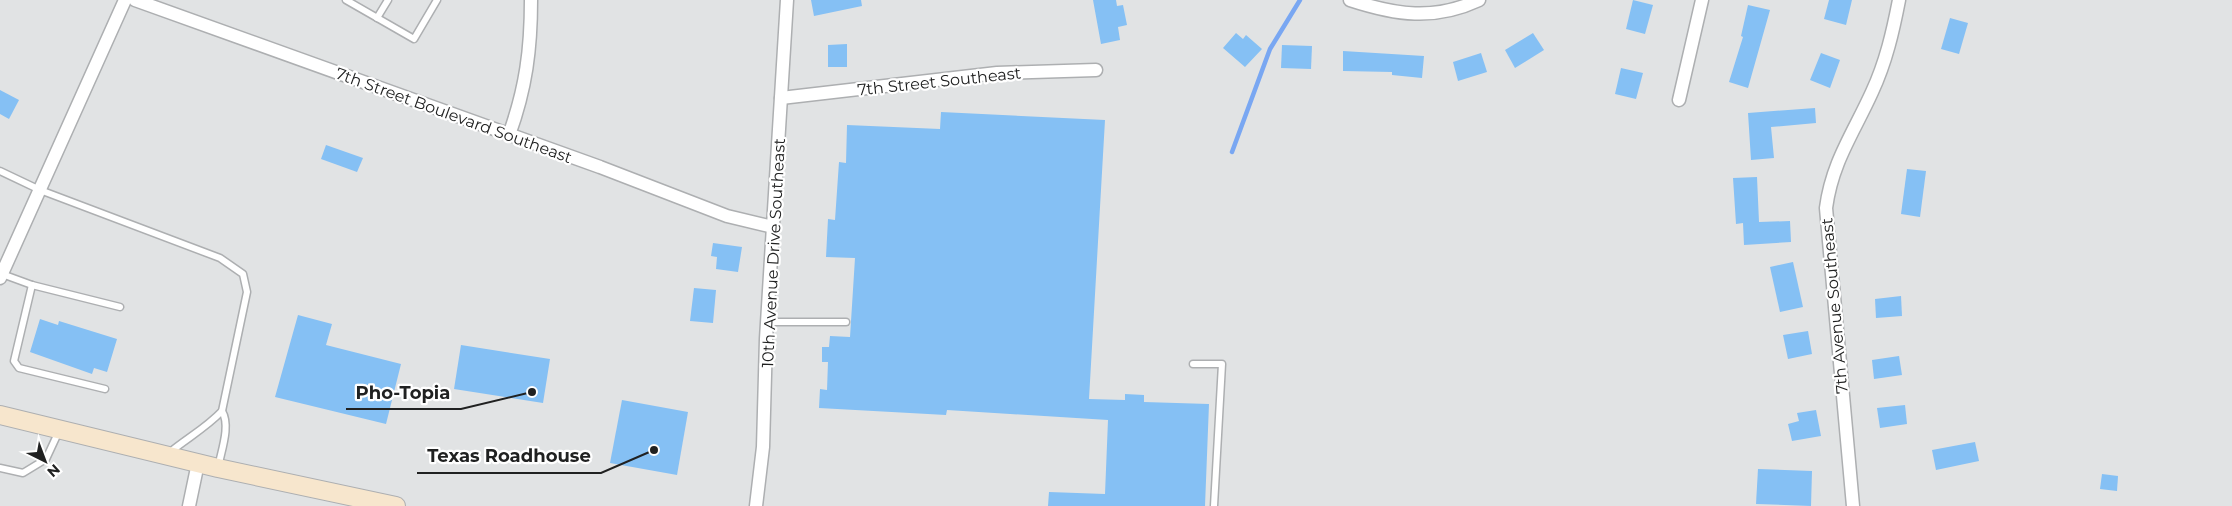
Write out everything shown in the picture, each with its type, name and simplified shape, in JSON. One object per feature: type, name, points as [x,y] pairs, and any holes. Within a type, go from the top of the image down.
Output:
[{"type":"main road","points":[[0,415],[218,468],[396,506]]},
{"type":"street","points":[[1,276],[4,258],[40,190],[124,0]]},
{"type":"street","name":"7th Street Boulevard Southeast","points":[[135,0],[727,216],[773,227]]},
{"type":"street","points":[[509,135],[528,71],[532,0]]},
{"type":"street","name":"10th Avenue Drive Southeast","points":[[756,506],[763,447],[767,322],[787,0]]},
{"type":"street","points":[[1350,0],[1391,12],[1425,14],[1442,13],[1479,0]]},
{"type":"street","points":[[1679,100],[1702,0]]},
{"type":"street","name":"7th Avenue Southeast","points":[[1853,506],[1826,208],[1828,189],[1836,161],[1881,70],[1899,0]]},
{"type":"street","name":"7th Street Southeast","points":[[781,98],[997,73],[1096,70]]},
{"type":"street","points":[[188,506],[198,463]]},
{"type":"lane","points":[[346,0],[414,39],[437,0]]},
{"type":"lane","points":[[377,18],[388,0]]},
{"type":"lane","points":[[0,171],[40,190],[220,258],[243,274],[247,292],[222,411],[209,425],[188,436],[167,456]]},
{"type":"lane","points":[[1,276],[120,307]]},
{"type":"lane","points":[[32,285],[14,360],[19,368],[105,389]]},
{"type":"lane","points":[[767,322],[846,322]]},
{"type":"lane","points":[[1193,364],[1222,364],[1214,506]]},
{"type":"lane","points":[[218,468],[226,427],[226,418],[222,411]]},
{"type":"lane","points":[[0,468],[23,473],[46,460],[60,430]]},
{"type":"building","points":[[811,0],[861,0],[862,6],[814,16]]},
{"type":"building","points":[[1093,0],[1116,0],[1117,6],[1123,5],[1127,25],[1118,27],[1120,40],[1101,44]]},
{"type":"building","points":[[1633,0],[1653,5],[1645,34],[1626,29]]},
{"type":"building","points":[[1829,0],[1852,0],[1846,25],[1824,19]]},
{"type":"building","points":[[1748,5],[1770,10],[1748,88],[1729,82],[1743,37],[1741,36]]},
{"type":"building","points":[[1950,18],[1968,23],[1959,54],[1941,49]]},
{"type":"building","points":[[1236,33],[1243,39],[1246,35],[1262,49],[1245,67],[1223,48]]},
{"type":"building","points":[[1533,33],[1544,50],[1515,68],[1505,50]]},
{"type":"building","points":[[847,44],[847,67],[828,67],[828,45]]},
{"type":"building","points":[[1282,45],[1312,46],[1311,69],[1281,68]]},
{"type":"building","points":[[1343,51],[1424,56],[1422,78],[1392,75],[1392,72],[1343,71]]},
{"type":"building","points":[[1481,53],[1487,72],[1458,81],[1453,62]]},
{"type":"building","points":[[1821,53],[1840,60],[1830,88],[1810,80]]},
{"type":"building","points":[[1621,68],[1643,73],[1636,99],[1615,94]]},
{"type":"building","points":[[0,90],[19,100],[9,119],[0,114]]},
{"type":"building","points":[[1815,108],[1816,123],[1771,127],[1774,158],[1751,160],[1748,113]]},
{"type":"building","points":[[941,112],[1105,120],[1089,399],[1125,400],[1125,394],[1144,395],[1144,402],[1209,404],[1205,506],[1048,506],[1049,492],[1105,494],[1108,420],[947,410],[946,415],[819,408],[820,389],[827,390],[828,362],[822,362],[822,347],[829,347],[830,336],[850,337],[855,258],[826,257],[828,219],[835,220],[839,162],[846,163],[847,125],[940,129]]},
{"type":"building","points":[[326,145],[363,158],[357,172],[321,159]]},
{"type":"building","points":[[1907,169],[1926,171],[1920,217],[1901,214]]},
{"type":"building","points":[[1757,177],[1759,222],[1790,221],[1791,242],[1744,245],[1743,223],[1736,224],[1733,178]]},
{"type":"building","points":[[713,243],[742,247],[738,272],[716,269],[717,257],[711,256]]},
{"type":"building","points":[[1793,262],[1803,307],[1780,312],[1770,267]]},
{"type":"building","points":[[694,288],[716,290],[713,323],[690,321]]},
{"type":"building","points":[[1901,296],[1902,316],[1876,318],[1875,299]]},
{"type":"building","points":[[298,315],[332,324],[326,345],[401,364],[386,424],[275,397]]},
{"type":"building","points":[[40,319],[58,325],[59,321],[117,339],[107,372],[94,368],[92,374],[30,352]]},
{"type":"building","points":[[1808,331],[1812,354],[1788,359],[1783,335]]},
{"type":"building","points":[[461,345],[550,359],[543,403],[454,389]]},
{"type":"building","points":[[1899,356],[1902,375],[1874,379],[1872,360]]},
{"type":"building","points":[[622,400],[688,412],[677,475],[610,463]]},
{"type":"building","points":[[1905,405],[1907,424],[1880,428],[1877,408]]},
{"type":"building","points":[[1816,410],[1821,436],[1792,441],[1788,424],[1799,421],[1797,413]]},
{"type":"building","points":[[1975,442],[1979,461],[1936,470],[1932,450]]},
{"type":"building","points":[[1758,469],[1812,471],[1811,506],[1756,504]]},
{"type":"building","points":[[2102,474],[2118,476],[2117,491],[2100,489]]},
{"type":"waterway","points":[[1232,152],[1270,49],[1300,0]]},
{"type":"place","name":"Pho-Topia","points":[[532,392]]},
{"type":"place","name":"Texas Roadhouse","points":[[654,450]]}]
